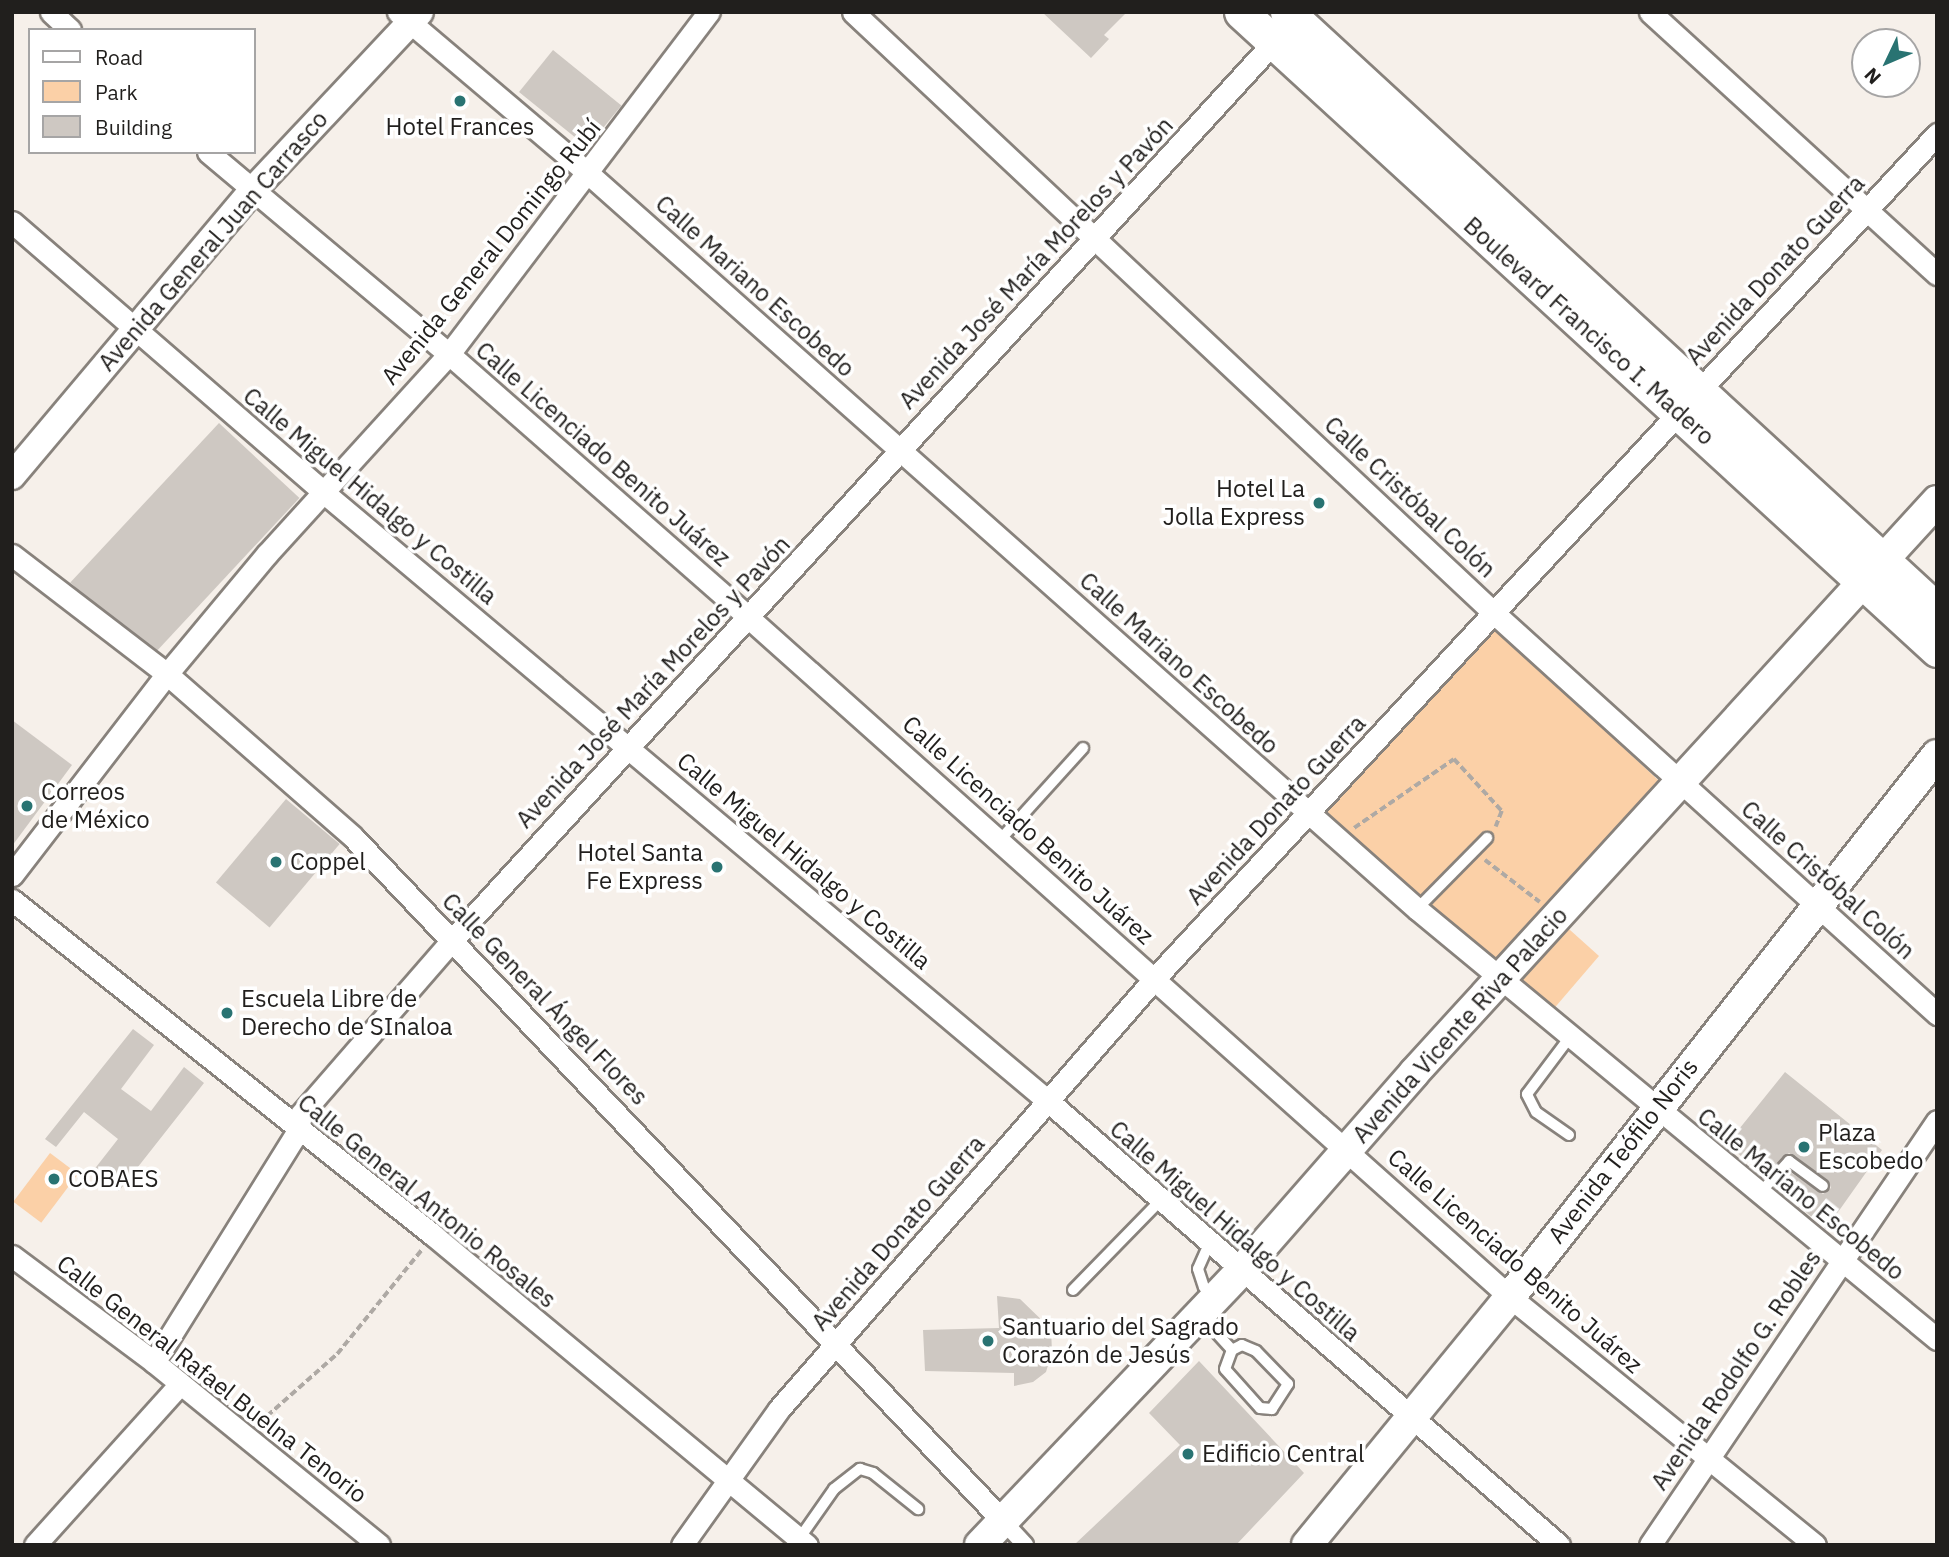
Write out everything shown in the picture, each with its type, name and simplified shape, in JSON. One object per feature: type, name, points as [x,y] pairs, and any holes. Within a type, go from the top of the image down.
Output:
[{"type":"main road","name":"Boulevard Francisco I. Madero","points":[[1241,12],[1289,21],[1689,402],[1873,571],[1937,650]]},
{"type":"main road","name":"Avenida Vicente Riva Palacio","points":[[979,1545],[1240,1272],[1500,979],[1937,502]]},
{"type":"main road","name":"Boulevard Francisco I. Madero","points":[[1873,571],[1937,610]]},
{"type":"main road","name":"Avenida Teófilo Noris","points":[[1307,1545],[1510,1297],[1655,1109],[1937,755]]},
{"type":"street","points":[[51,12],[68,28]]},
{"type":"street","name":"Avenida General Domingo Rubí","points":[[12,875],[167,674],[322,491],[449,354],[590,175],[709,12]]},
{"type":"street","name":"Calle Cristóbal Colón","points":[[853,12],[1494,613],[1937,1014]]},
{"type":"street","points":[[1650,12],[1937,274]]},
{"type":"street","name":"Calle Mariano Escobedo","points":[[409,16],[1417,909],[1758,1195],[1937,1339]]},
{"type":"street","name":"Avenida General Juan Carrasco","points":[[12,476],[252,191],[409,16]]},
{"type":"street","name":"Avenida José María Morelos y Pavón","points":[[154,1362],[298,1131],[301,1114],[453,939],[1095,239],[1289,21]]},
{"type":"street","name":"Avenida Donato Guerra","points":[[682,1545],[725,1480],[835,1346],[1155,978],[1937,134]]},
{"type":"street","name":"Calle Licenciado Benito Juárez","points":[[210,154],[449,354],[1000,840],[1510,1297],[1815,1545]]},
{"type":"street","name":"Calle Miguel Hidalgo y Costilla","points":[[12,222],[133,330],[322,491],[1048,1101],[1240,1272],[1559,1545]]},
{"type":"street","name":"Calle General Ángel Flores","points":[[12,555],[167,674],[353,837],[453,939],[1002,1520]]},
{"type":"street","name":"Calle General Antonio Rosales","points":[[12,900],[298,1131],[433,1235],[803,1542]]},
{"type":"street","name":"Avenida Rodolfo G. Robles","points":[[1650,1545],[1937,1121]]},
{"type":"street","name":"Calle General Rafael Buelna Tenorio","points":[[12,1256],[154,1362],[379,1545]]},
{"type":"street","points":[[34,1545],[180,1384]]},
{"type":"street","points":[[1002,1520],[1025,1545]]},
{"type":"lane","points":[[1000,840],[1083,748]]},
{"type":"lane","points":[[1417,909],[1490,840]]},
{"type":"lane","points":[[1569,1135],[1536,1112],[1527,1094],[1570,1037]]},
{"type":"lane","points":[[1758,1195],[1789,1161],[1823,1186]]},
{"type":"lane","points":[[1073,1290],[1160,1201]]},
{"type":"lane","points":[[1209,1244],[1198,1269],[1207,1306],[1232,1350],[1225,1369],[1260,1408],[1272,1409],[1286,1392],[1284,1377],[1250,1346],[1232,1350]]},
{"type":"lane","points":[[803,1542],[834,1489],[860,1469],[873,1473],[918,1509]]},
{"type":"path","points":[[1338,839],[1454,759],[1502,811],[1484,859],[1475,869]]},
{"type":"path","points":[[1484,859],[1541,904],[1533,912]]},
{"type":"path","points":[[245,1436],[337,1354],[433,1235]]},
{"type":"green space","points":[[1494,627],[1661,783],[1489,968],[1321,812]]},
{"type":"green space","points":[[1560,921],[1599,956],[1551,1012],[1517,983]]},
{"type":"green space","points":[[50,1153],[78,1174],[41,1223],[13,1202]]},
{"type":"building","points":[[1042,12],[1127,12],[1104,35],[1109,39],[1091,58]]},
{"type":"building","points":[[553,50],[621,105],[587,147],[519,92]]},
{"type":"building","points":[[219,423],[299,498],[151,657],[70,582]]},
{"type":"building","name":"Correos de México","points":[[12,720],[72,765],[12,846]]},
{"type":"building","name":"Coppel","points":[[286,799],[340,844],[270,927],[216,882]]},
{"type":"building","points":[[133,1029],[154,1045],[121,1089],[151,1111],[184,1067],[204,1083],[119,1191],[93,1171],[118,1139],[84,1112],[56,1147],[45,1139]]},
{"type":"building","name":"Plaza Escobedo","points":[[1785,1072],[1882,1150],[1826,1229],[1776,1187],[1790,1172],[1823,1194],[1831,1188],[1828,1180],[1789,1153],[1764,1176],[1727,1144]]},
{"type":"building","name":"Santuario del Sagrado Corazón de Jesús","points":[[997,1296],[1020,1299],[1051,1329],[1052,1352],[1046,1372],[1033,1382],[1014,1386],[1014,1373],[925,1371],[923,1330],[999,1328]]},
{"type":"building","name":"Edificio Central","points":[[1199,1361],[1304,1473],[1236,1545],[1074,1545],[1180,1445],[1149,1413]]},
{"type":"place","name":"Hotel Frances","points":[[460,101]]},
{"type":"place","name":"Hotel La Jolla Express","points":[[1319,503]]},
{"type":"place","name":"Correos de México","points":[[27,806]]},
{"type":"place","name":"Coppel","points":[[276,862]]},
{"type":"place","name":"Hotel Santa Fe Express","points":[[717,867]]},
{"type":"place","name":"Escuela Libre de Derecho de SInaloa","points":[[227,1013]]},
{"type":"place","name":"Plaza Escobedo","points":[[1804,1147]]},
{"type":"place","name":"COBAES","points":[[54,1179]]},
{"type":"place","name":"Santuario del Sagrado Corazón de Jesús","points":[[988,1341]]},
{"type":"place","name":"Edificio Central","points":[[1188,1454]]}]
